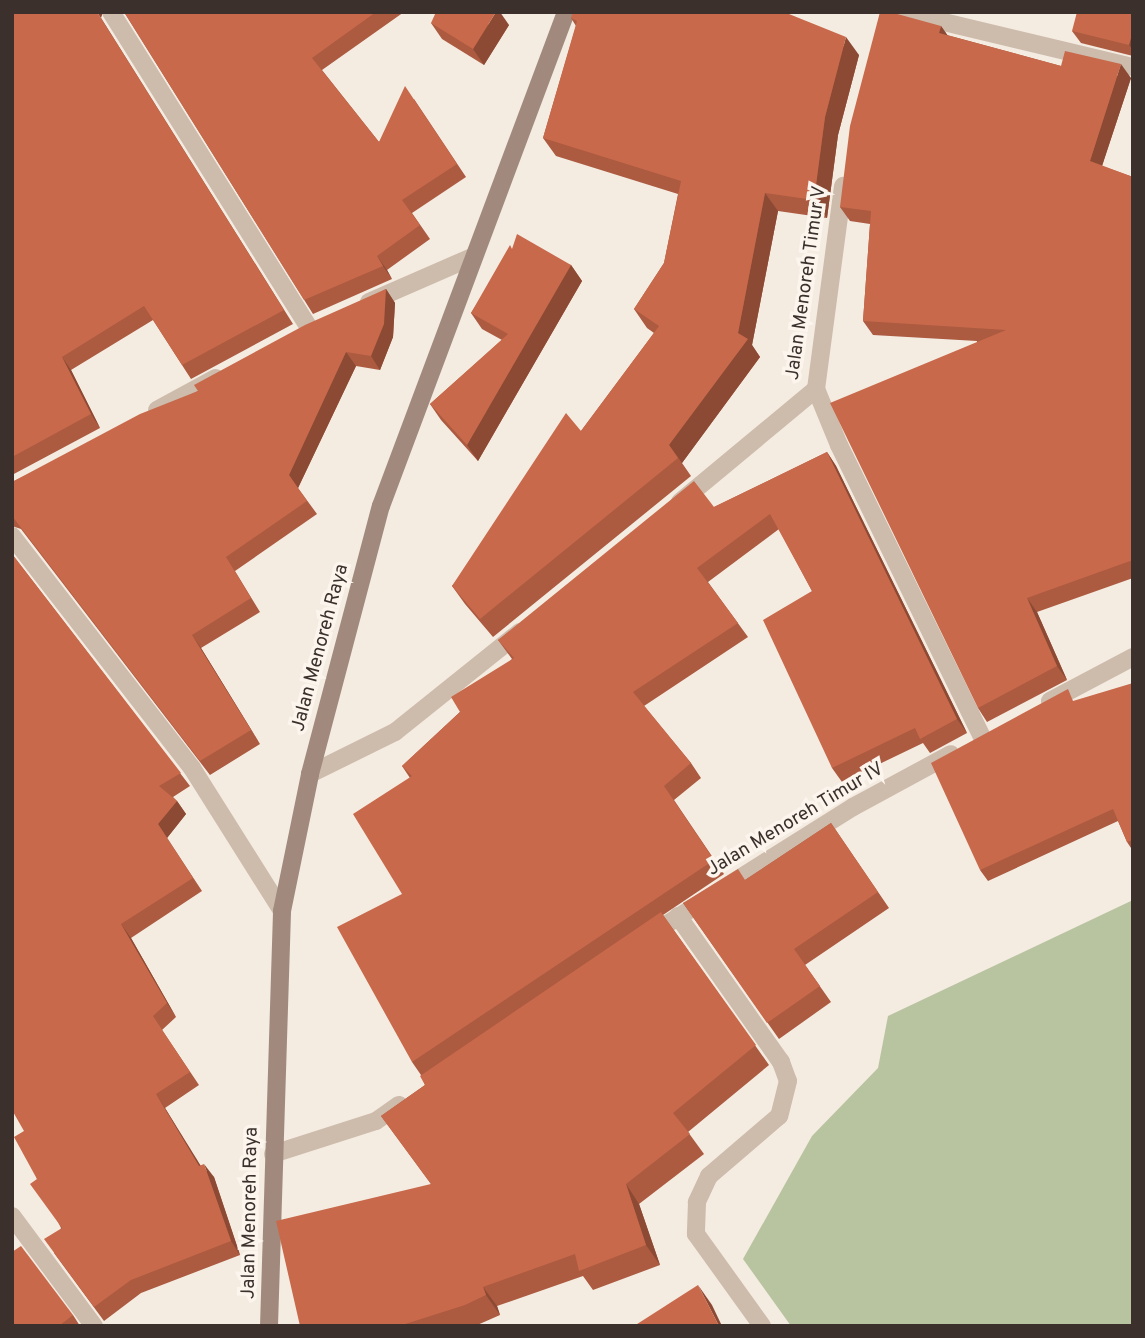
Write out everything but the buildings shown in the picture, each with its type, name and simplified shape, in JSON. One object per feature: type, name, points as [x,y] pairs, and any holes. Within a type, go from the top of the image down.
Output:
[{"type":"main road","name":"Jalan Menoreh Raya","points":[[270,1326],[282,911],[310,774],[381,506],[472,257],[566,12]]},
{"type":"street","points":[[111,12],[309,328]]},
{"type":"street","points":[[902,12],[1133,67]]},
{"type":"street","name":"Jalan Menoreh Timur V","points":[[667,513],[816,388],[846,165]]},
{"type":"street","points":[[347,311],[472,257]]},
{"type":"street","points":[[143,418],[238,366]]},
{"type":"street","name":"Jalan Menoreh Timur IV","points":[[633,946],[853,807],[988,734],[839,445],[816,388]]},
{"type":"street","points":[[12,536],[192,768],[282,911]]},
{"type":"street","points":[[310,774],[395,732],[538,619]]},
{"type":"street","points":[[1028,713],[1133,657]]},
{"type":"street","points":[[678,916],[781,1062],[788,1081],[779,1116],[709,1177],[697,1202],[696,1234],[762,1326]]},
{"type":"street","points":[[273,1154],[376,1121],[410,1098]]},
{"type":"street","points":[[12,1216],[94,1326]]},
{"type":"green space","points":[[1133,900],[1133,1326],[791,1326],[743,1259],[812,1136],[878,1068],[888,1016]]}]
